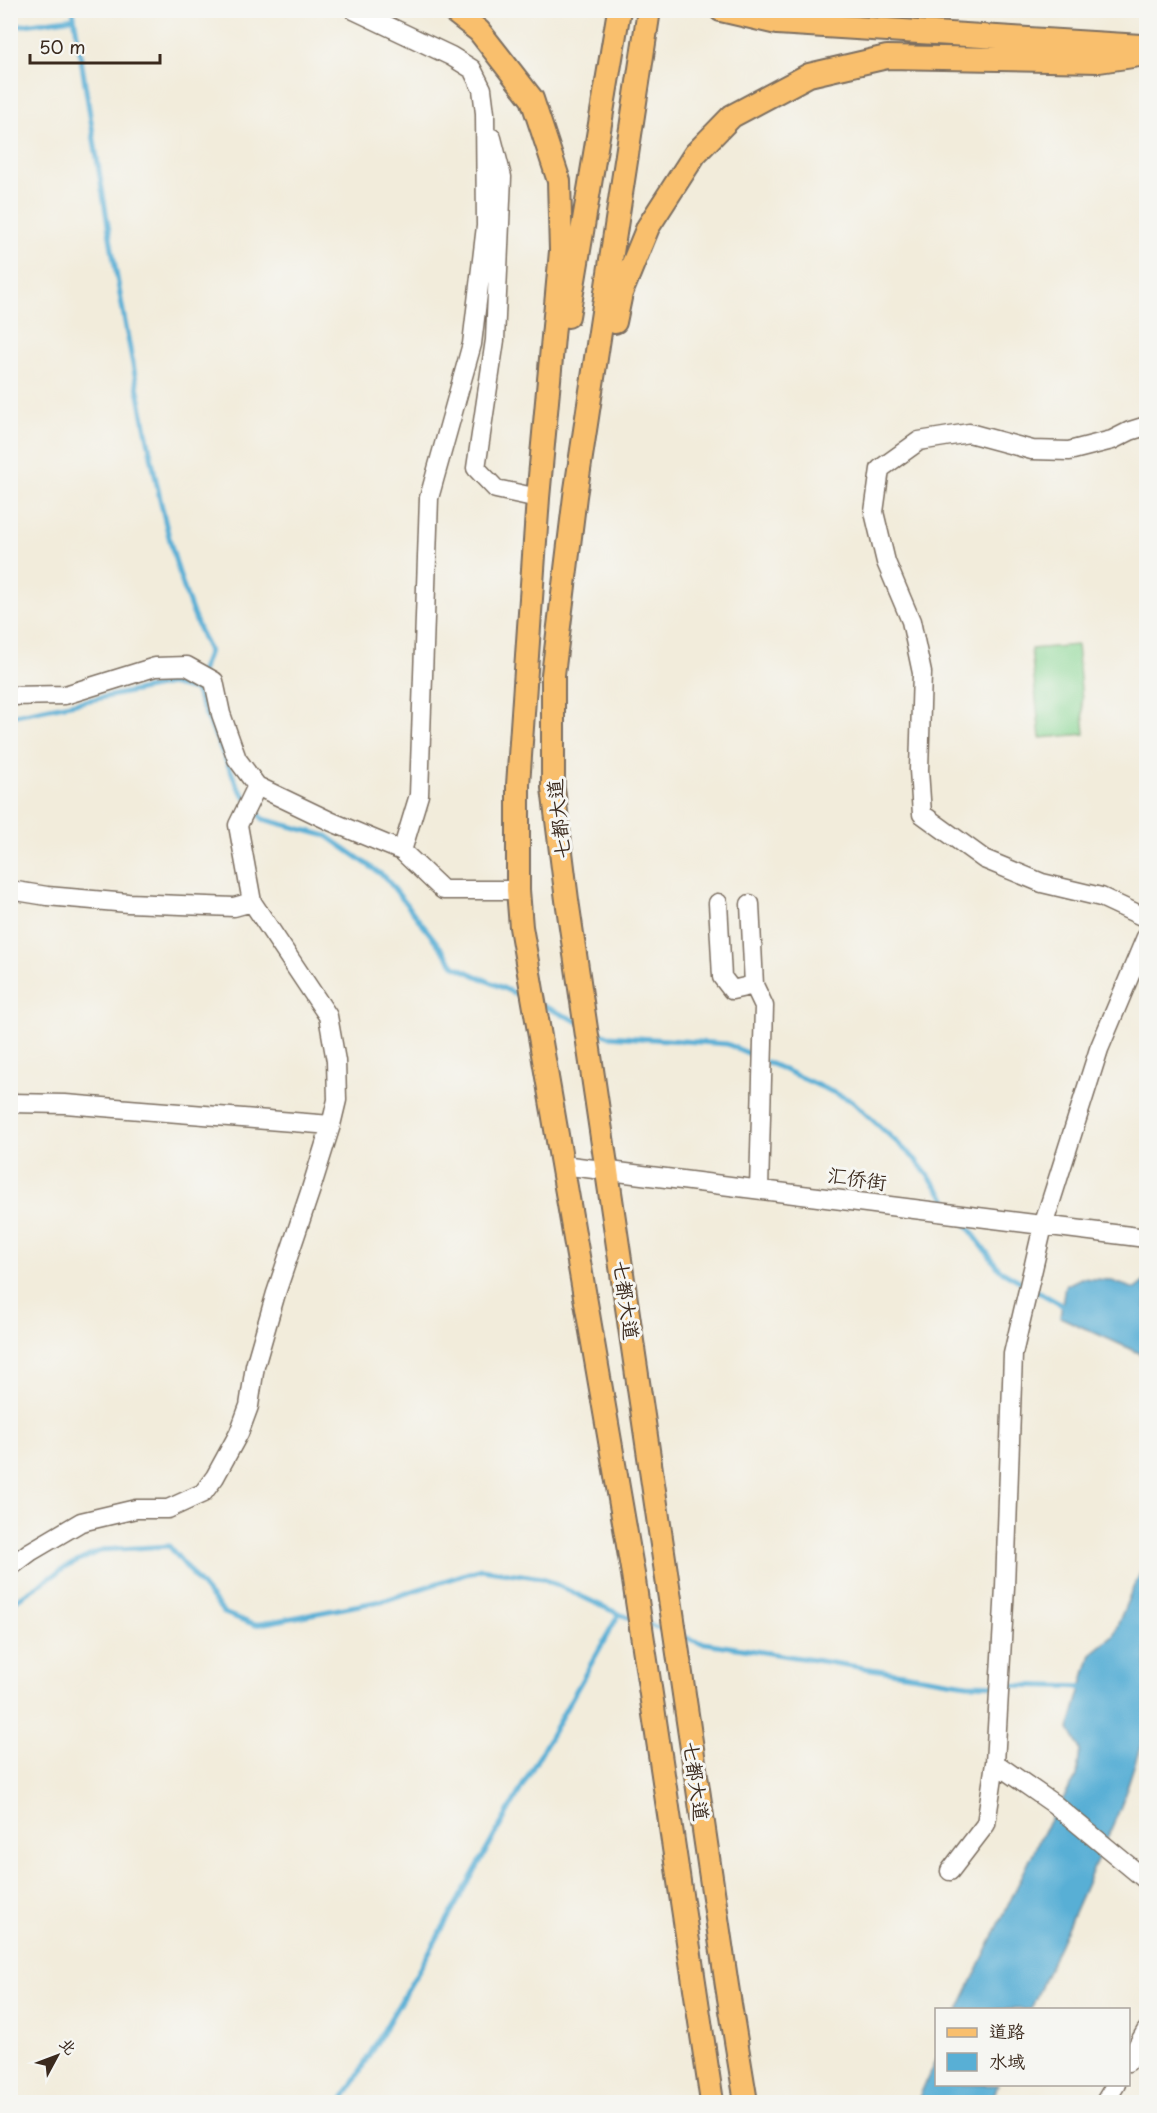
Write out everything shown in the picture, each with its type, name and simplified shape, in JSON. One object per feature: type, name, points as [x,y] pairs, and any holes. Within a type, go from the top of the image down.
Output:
[{"type":"main road","points":[[452,10],[479,31],[532,99],[559,181],[561,251],[538,498]]},
{"type":"main road","points":[[538,498],[619,10]]},
{"type":"main road","points":[[574,496],[650,10]]},
{"type":"main road","points":[[721,10],[777,23],[1146,46]]},
{"type":"main road","points":[[574,496],[621,294],[648,227],[695,154],[732,116],[809,75],[887,57],[1100,61],[1146,54]]},
{"type":"main road","name":"七都大道","points":[[574,496],[553,675],[553,788],[576,963],[746,2103]]},
{"type":"main road","name":"七都大道","points":[[538,498],[518,785],[518,890],[521,927],[633,1574],[712,2103]]},
{"type":"street","points":[[354,10],[472,69],[482,89],[484,113],[486,226],[472,344],[429,498],[419,795],[402,852]]},
{"type":"street","points":[[484,113],[502,177],[495,340],[476,468],[496,489],[538,498]]},
{"type":"street","points":[[1146,426],[1112,440],[1070,451],[1032,450],[969,433],[919,441],[880,469],[874,512],[886,562],[911,621],[922,673],[920,770],[922,814],[984,859],[1042,884],[1101,897],[1146,918]]},
{"type":"street","points":[[10,696],[65,695],[155,667],[187,666],[214,681],[221,714],[237,759],[255,790],[402,852],[443,890],[518,890]]},
{"type":"street","points":[[10,1568],[30,1552],[81,1522],[136,1509],[168,1509],[203,1493],[215,1478],[239,1432],[249,1406],[255,1366],[276,1293],[332,1125],[337,1100],[336,1061],[328,1016],[252,902],[237,825],[255,790]]},
{"type":"street","points":[[10,890],[47,896],[128,903],[234,907],[252,902]]},
{"type":"street","points":[[718,903],[722,977],[732,990],[754,985]]},
{"type":"street","points":[[750,904],[754,985],[764,1005],[759,1189]]},
{"type":"street","points":[[950,1870],[986,1824],[995,1763],[1005,1587],[1013,1354],[1043,1226],[1099,1048],[1146,937]]},
{"type":"street","points":[[10,1102],[65,1104],[332,1125]]},
{"type":"street","name":"汇侨街","points":[[562,1166],[1146,1238]]},
{"type":"street","points":[[995,1763],[1054,1804],[1146,1880]]},
{"type":"street","points":[[1130,2059],[1146,2031]]},
{"type":"street","points":[[1105,2103],[1115,2086]]},
{"type":"green space","points":[[1077,645],[1085,734],[1040,738],[1031,649]]},
{"type":"water","points":[[1081,1278],[1109,1280],[1135,1289],[1146,1280],[1146,1356],[1060,1317],[1065,1286]]},
{"type":"water","points":[[1146,1562],[1146,1729],[1120,1809],[1031,2008],[959,2008],[1044,1830],[1077,1776],[1080,1749],[1069,1729],[1091,1654],[1113,1636]]},
{"type":"water","points":[[935,2061],[935,2086],[998,2086],[991,2102],[917,2102]]},
{"type":"waterway","points":[[73,10],[114,261],[154,472],[176,563],[196,622],[209,651],[195,690]]},
{"type":"waterway","points":[[10,27],[74,18]]},
{"type":"waterway","points":[[10,716],[170,684],[195,690],[238,787],[246,798]]},
{"type":"waterway","points":[[252,805],[263,819],[327,836],[385,877],[455,966],[527,999]]},
{"type":"waterway","points":[[541,1005],[579,1022]]},
{"type":"waterway","points":[[593,1029],[608,1036],[727,1044],[759,1058]]},
{"type":"waterway","points":[[767,1062],[852,1101],[916,1160],[954,1209]]},
{"type":"waterway","points":[[962,1219],[1000,1270],[1067,1308]]},
{"type":"waterway","points":[[10,1604],[68,1566],[102,1550],[169,1546],[224,1613],[255,1625],[386,1600],[481,1569],[542,1578],[633,1619]]},
{"type":"waterway","points":[[342,2102],[427,1956],[619,1614]]},
{"type":"waterway","points":[[648,1624],[667,1631]]},
{"type":"waterway","points":[[682,1636],[698,1642],[967,1684],[1088,1687]]}]
